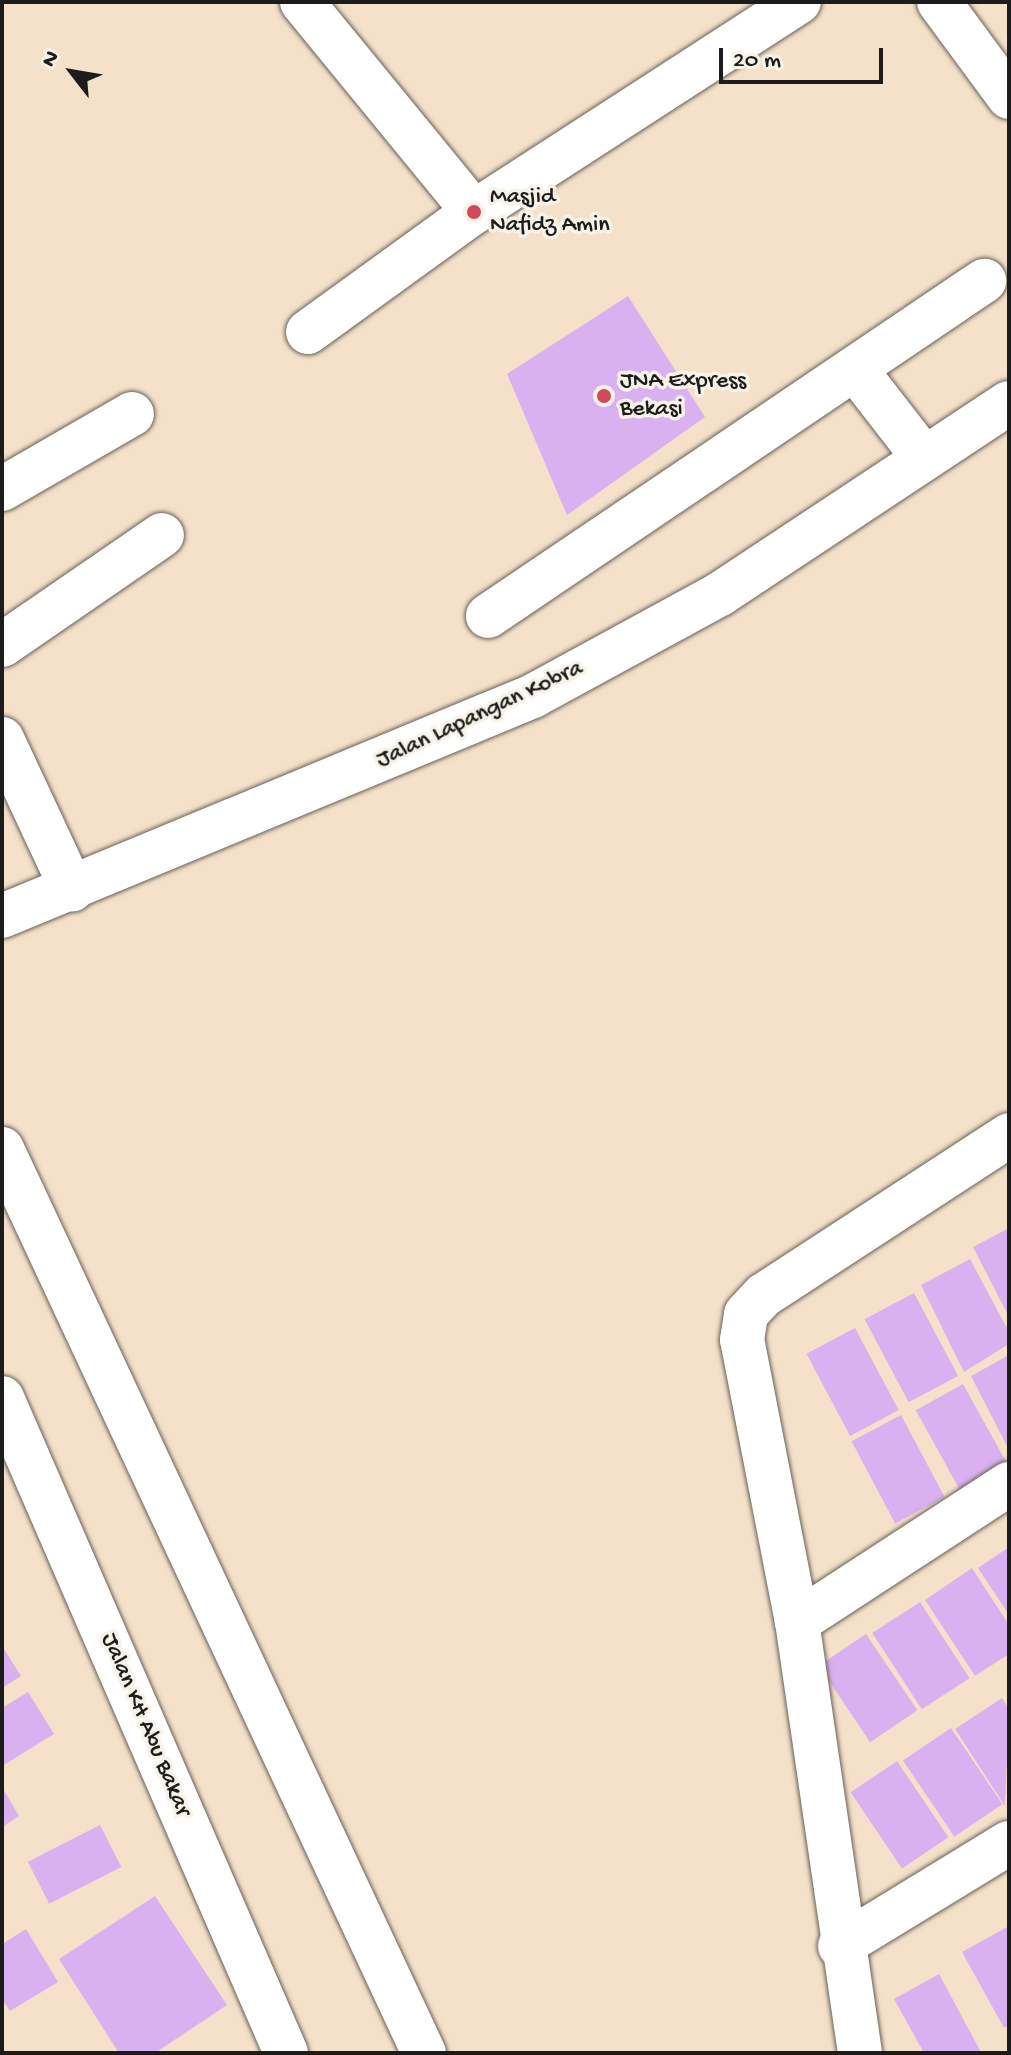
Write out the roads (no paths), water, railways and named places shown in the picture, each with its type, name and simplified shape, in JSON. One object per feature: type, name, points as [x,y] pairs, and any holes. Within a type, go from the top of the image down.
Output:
[{"type":"street","points":[[302,2],[474,212]]},
{"type":"street","points":[[308,332],[474,212],[799,2]]},
{"type":"street","points":[[939,2],[1009,97]]},
{"type":"street","points":[[488,616],[984,281]]},
{"type":"street","points":[[855,369],[924,458]]},
{"type":"street","name":"Jalan Lapangan Kobra","points":[[2,916],[533,696],[720,594],[1009,403]]},
{"type":"street","points":[[2,489],[132,414]]},
{"type":"street","points":[[2,645],[162,535]]},
{"type":"street","points":[[2,739],[72,889]]},
{"type":"street","points":[[860,2053],[840,1946],[797,1622],[742,1340],[746,1314],[764,1295],[1009,1135]]},
{"type":"street","points":[[2,1149],[424,2053]]},
{"type":"street","name":"Jalan KH Abu Bakar","points":[[2,1398],[286,2053]]},
{"type":"street","points":[[797,1622],[1009,1484]]},
{"type":"street","points":[[840,1946],[1009,1843]]},
{"type":"place","name":"Masjid Nafidz Amin","points":[[474,212]]},
{"type":"place","name":"JNA Express Bekasi","points":[[604,396]]}]
